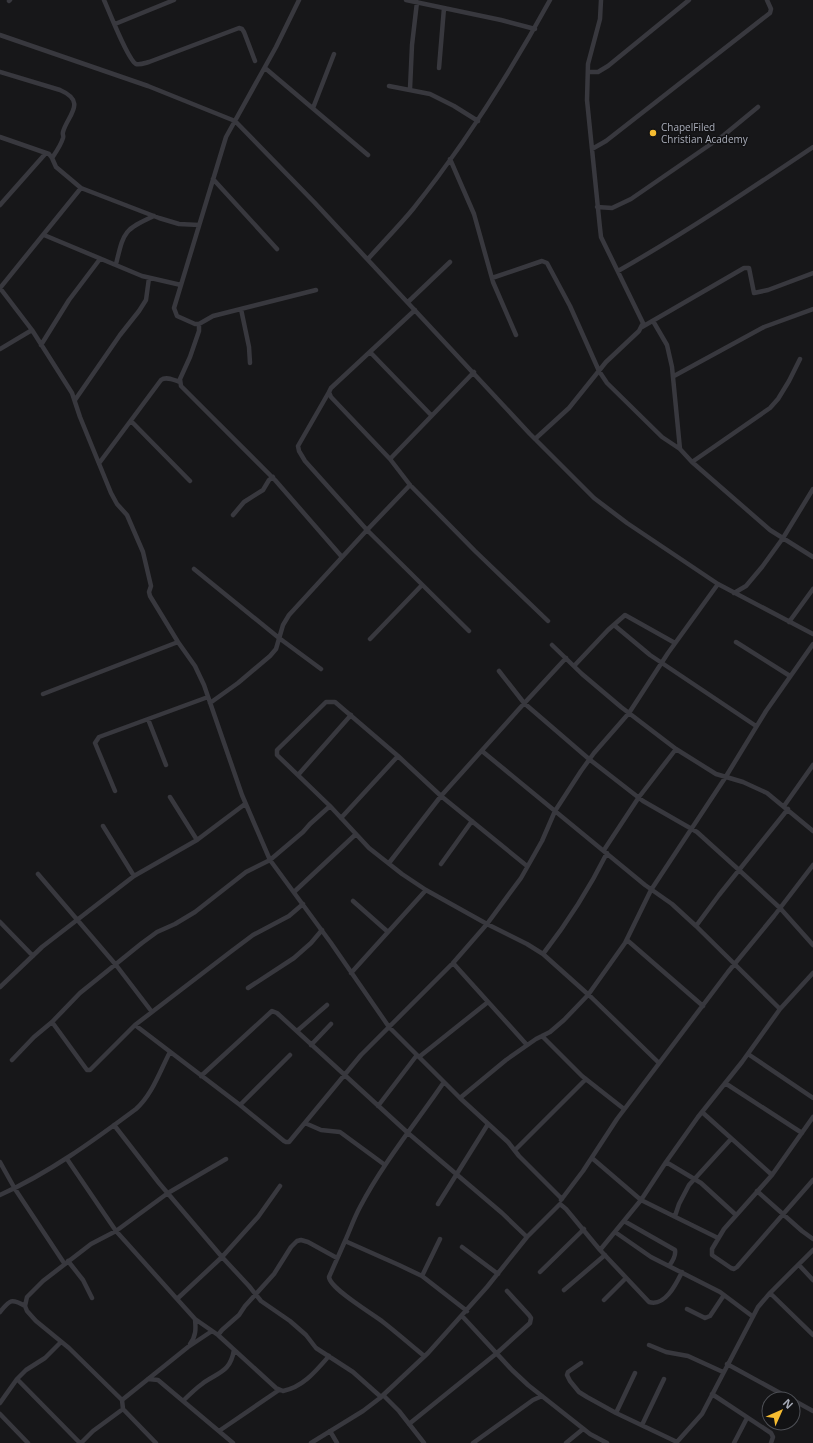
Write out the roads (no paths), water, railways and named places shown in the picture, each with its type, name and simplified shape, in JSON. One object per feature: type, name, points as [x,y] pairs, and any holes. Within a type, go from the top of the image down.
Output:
[{"type":"street","points":[[104,0],[127,52],[136,64],[148,62],[240,28],[244,32],[256,61]]},
{"type":"street","points":[[115,24],[174,0]]},
{"type":"street","points":[[299,0],[265,68],[226,137],[174,312],[177,316],[195,324],[199,324],[213,316],[316,290]]},
{"type":"street","points":[[406,0],[501,20],[535,29]]},
{"type":"street","points":[[368,259],[412,209],[478,121],[535,29],[550,0]]},
{"type":"street","points":[[602,0],[600,19],[589,58],[587,100],[597,207],[601,237],[641,317],[643,323],[642,327]]},
{"type":"street","points":[[588,72],[598,72],[608,66],[689,0]]},
{"type":"street","points":[[592,149],[606,141],[770,13],[771,9],[767,0]]},
{"type":"street","points":[[410,89],[412,45],[417,2]]},
{"type":"street","points":[[439,68],[444,8]]},
{"type":"street","points":[[1,37],[148,86],[236,121],[368,259],[535,439],[594,498],[627,523],[718,584],[813,634]]},
{"type":"street","points":[[313,108],[334,54]]},
{"type":"street","points":[[265,68],[368,155]]},
{"type":"street","points":[[0,72],[60,90],[68,93],[72,98],[74,112],[63,130],[63,137],[52,158]]},
{"type":"street","points":[[388,86],[410,89],[438,97],[478,121]]},
{"type":"street","points":[[597,207],[612,208],[631,199],[724,135],[758,107]]},
{"type":"street","points":[[0,137],[46,153],[52,158],[56,167],[81,188],[179,224],[199,225]]},
{"type":"street","points":[[618,271],[673,240],[813,147]]},
{"type":"street","points":[[0,205],[46,153]]},
{"type":"street","points":[[450,159],[474,214],[492,278],[516,335]]},
{"type":"street","points":[[213,179],[277,249]]},
{"type":"street","points":[[81,188],[0,288],[32,330],[72,393],[111,493],[117,504],[127,515],[143,552],[151,586],[150,596],[178,642],[195,666],[208,697],[227,756],[270,860],[322,930],[389,1027],[460,1098],[508,1142],[562,1198]]},
{"type":"street","points":[[116,264],[124,234],[130,228],[154,216]]},
{"type":"street","points":[[44,235],[142,276],[181,285]]},
{"type":"street","points":[[41,345],[69,300],[100,259]]},
{"type":"street","points":[[492,278],[542,261],[547,263],[570,306],[599,371],[607,383],[662,437],[680,449],[692,462],[770,530],[813,557]]},
{"type":"street","points":[[408,302],[450,262]]},
{"type":"street","points":[[535,439],[569,408],[615,353],[642,327],[744,268],[748,268],[754,294],[813,273]]},
{"type":"street","points":[[75,400],[146,300],[149,278]]},
{"type":"street","points":[[241,309],[249,347],[250,363]]},
{"type":"street","points":[[674,376],[764,327],[813,309]]},
{"type":"street","points":[[415,310],[331,388],[298,448],[306,460],[367,530],[469,631]]},
{"type":"street","points":[[653,321],[667,345],[674,376],[675,410],[680,449]]},
{"type":"street","points":[[199,324],[199,331],[180,382],[181,386],[273,477],[342,557]]},
{"type":"street","points":[[0,348],[32,330]]},
{"type":"street","points":[[370,352],[431,415]]},
{"type":"street","points":[[692,462],[770,408],[783,392],[800,360]]},
{"type":"street","points":[[390,459],[474,372]]},
{"type":"street","points":[[100,462],[161,380],[167,378],[180,382]]},
{"type":"street","points":[[329,392],[331,397],[390,459],[410,485],[475,551],[548,621]]},
{"type":"street","points":[[131,421],[190,481]]},
{"type":"street","points":[[233,515],[244,502],[263,490],[268,480],[273,477]]},
{"type":"street","points":[[210,703],[238,683],[270,656],[276,649],[283,625],[289,615],[410,485]]},
{"type":"street","points":[[734,593],[746,586],[783,538],[813,489]]},
{"type":"street","points":[[194,569],[279,638],[321,669]]},
{"type":"street","points":[[135,1025],[286,1142],[289,1142],[361,1055],[452,963],[487,924],[521,878],[542,841],[555,811],[589,759],[629,713],[661,663],[718,584]]},
{"type":"street","points":[[370,639],[422,585]]},
{"type":"street","points":[[789,622],[813,589]]},
{"type":"street","points":[[574,666],[614,625],[626,615],[675,643]]},
{"type":"street","points":[[614,625],[661,663],[756,726]]},
{"type":"street","points":[[43,694],[178,642]]},
{"type":"street","points":[[736,642],[790,676]]},
{"type":"street","points":[[460,1098],[506,1060],[564,1020],[588,995],[627,940],[651,890],[725,778],[756,726],[813,644]]},
{"type":"street","points":[[552,645],[629,713],[676,749],[716,774],[760,789],[786,808],[813,831]]},
{"type":"street","points":[[389,864],[441,796],[566,658]]},
{"type":"street","points":[[499,671],[524,704],[589,759],[639,797],[674,820],[697,832],[780,908],[813,945]]},
{"type":"street","points":[[115,791],[95,743],[101,735],[208,697]]},
{"type":"street","points":[[527,866],[441,796],[398,756],[334,702],[326,702],[277,750],[276,755],[330,806],[369,848],[426,890],[487,924],[527,944],[542,954],[588,995],[659,1063]]},
{"type":"street","points":[[298,775],[351,716]]},
{"type":"street","points":[[148,718],[166,765]]},
{"type":"street","points":[[542,954],[560,932],[597,874],[606,852],[639,797],[676,749]]},
{"type":"street","points":[[482,750],[651,890],[672,904],[780,1009]]},
{"type":"street","points":[[341,818],[398,756]]},
{"type":"street","points":[[696,926],[786,808],[813,765]]},
{"type":"street","points":[[170,798],[197,840]]},
{"type":"street","points":[[0,987],[33,956],[78,918],[134,876],[197,840],[246,804]]},
{"type":"street","points":[[12,1060],[80,993],[116,964],[157,932],[175,924],[195,912],[246,872],[270,860],[303,832],[330,806]]},
{"type":"street","points":[[441,864],[472,821]]},
{"type":"street","points":[[103,826],[134,876]]},
{"type":"street","points":[[294,892],[356,834]]},
{"type":"street","points":[[311,1443],[363,1411],[382,1396],[424,1356],[467,1311],[528,1237],[560,1204],[562,1198],[592,1158],[624,1109],[734,965],[813,865]]},
{"type":"street","points":[[38,874],[78,918],[116,964],[152,1012]]},
{"type":"street","points":[[351,973],[426,890]]},
{"type":"street","points":[[352,901],[388,932]]},
{"type":"street","points":[[52,1022],[88,1070],[135,1025],[228,953],[253,935],[290,916],[303,904]]},
{"type":"street","points":[[0,922],[33,956]]},
{"type":"street","points":[[248,988],[291,961],[311,943],[322,930]]},
{"type":"street","points":[[627,940],[703,1006]]},
{"type":"street","points":[[452,963],[528,1045]]},
{"type":"street","points":[[600,1250],[641,1200],[702,1112],[748,1054],[780,1009],[813,973]]},
{"type":"street","points":[[378,1106],[418,1056],[488,1002]]},
{"type":"street","points":[[297,1031],[327,1005]]},
{"type":"street","points":[[201,1076],[272,1011],[278,1014],[344,1076],[528,1237]]},
{"type":"street","points":[[311,1045],[332,1024]]},
{"type":"street","points":[[542,1036],[586,1079],[624,1109]]},
{"type":"street","points":[[0,1195],[15,1189],[67,1159],[143,1103],[170,1052]]},
{"type":"street","points":[[748,1054],[813,1098]]},
{"type":"street","points":[[240,1105],[290,1055]]},
{"type":"street","points":[[515,1150],[586,1079]]},
{"type":"street","points":[[424,1356],[382,1321],[355,1303],[330,1282],[328,1277],[364,1200],[385,1165],[444,1082]]},
{"type":"street","points":[[725,1083],[802,1133]]},
{"type":"street","points":[[702,1112],[731,1140],[772,1175]]},
{"type":"street","points":[[813,1117],[772,1175],[736,1215],[718,1238],[712,1249],[712,1255],[734,1268],[813,1180]]},
{"type":"street","points":[[305,1122],[321,1130],[340,1132],[385,1165]]},
{"type":"street","points":[[438,1204],[488,1124]]},
{"type":"street","points":[[114,1125],[168,1193],[261,1301],[290,1321],[306,1335],[316,1348],[353,1372],[382,1396],[424,1443]]},
{"type":"street","points":[[675,1216],[679,1204],[694,1178],[731,1140]]},
{"type":"street","points":[[592,1158],[641,1200],[718,1238]]},
{"type":"street","points":[[67,1159],[116,1231],[195,1319],[218,1335],[279,1390]]},
{"type":"street","points":[[156,1443],[123,1409],[122,1400],[62,1342],[36,1321],[27,1311],[25,1306],[27,1297],[66,1262],[91,1244],[116,1231],[168,1193],[226,1160]]},
{"type":"street","points":[[0,1162],[15,1189],[66,1262],[83,1280],[92,1298]]},
{"type":"street","points":[[666,1162],[694,1178],[736,1215]]},
{"type":"street","points":[[177,1299],[222,1257],[258,1217],[280,1186]]},
{"type":"street","points":[[757,1191],[813,1239]]},
{"type":"street","points":[[560,1204],[584,1229],[600,1250],[649,1302],[652,1303],[662,1300],[669,1294],[682,1272]]},
{"type":"street","points":[[624,1221],[675,1250],[673,1259],[669,1266]]},
{"type":"street","points":[[540,1272],[584,1229]]},
{"type":"street","points":[[615,1232],[651,1257],[724,1295],[752,1316]]},
{"type":"street","points":[[422,1276],[440,1239]]},
{"type":"street","points":[[218,1335],[239,1315],[255,1294],[274,1274],[291,1247],[297,1241],[301,1240],[308,1242],[337,1258]]},
{"type":"street","points":[[346,1241],[422,1276],[467,1311]]},
{"type":"street","points":[[462,1247],[498,1274]]},
{"type":"street","points":[[581,1363],[568,1372],[567,1375],[579,1392],[616,1413],[676,1442],[698,1420],[752,1316],[770,1293],[813,1250]]},
{"type":"street","points":[[564,1290],[605,1255]]},
{"type":"street","points":[[799,1265],[813,1280]]},
{"type":"street","points":[[604,1300],[626,1278]]},
{"type":"street","points":[[408,1424],[497,1353],[530,1323],[531,1318],[529,1315],[507,1291]]},
{"type":"street","points":[[770,1293],[813,1334]]},
{"type":"street","points":[[686,1309],[707,1318],[710,1316],[724,1295]]},
{"type":"street","points":[[0,1312],[7,1303],[12,1301],[16,1301],[25,1306]]},
{"type":"street","points":[[462,1316],[512,1370],[583,1429],[607,1443]]},
{"type":"street","points":[[188,1347],[194,1337],[196,1329],[195,1319]]},
{"type":"street","points":[[122,1400],[188,1347],[212,1331]]},
{"type":"street","points":[[0,1403],[17,1379],[26,1370],[45,1358],[62,1342]]},
{"type":"street","points":[[649,1345],[666,1352],[688,1356],[724,1372]]},
{"type":"street","points":[[183,1401],[203,1383],[216,1376],[228,1366],[233,1358],[234,1350]]},
{"type":"street","points":[[219,1431],[279,1390],[288,1390],[310,1377],[329,1356]]},
{"type":"street","points":[[727,1364],[776,1391]]},
{"type":"street","points":[[157,1371],[158,1380]]},
{"type":"street","points":[[616,1413],[635,1373]]},
{"type":"street","points":[[17,1379],[81,1443],[108,1418],[123,1409]]},
{"type":"street","points":[[148,1379],[158,1380],[233,1443]]},
{"type":"street","points":[[642,1425],[664,1380]]},
{"type":"street","points":[[712,1394],[771,1433],[773,1436],[771,1443]]},
{"type":"street","points":[[473,1443],[533,1400],[542,1396]]},
{"type":"street","points":[[801,1405],[813,1411]]},
{"type":"street","points":[[0,1414],[28,1443]]},
{"type":"street","points":[[734,1443],[747,1418]]},
{"type":"street","points":[[566,1443],[583,1429]]},
{"type":"street","points":[[330,1431],[337,1443]]},
{"type":"place","name":"ChapelFiled Christian Academy","points":[[653,133]]}]
